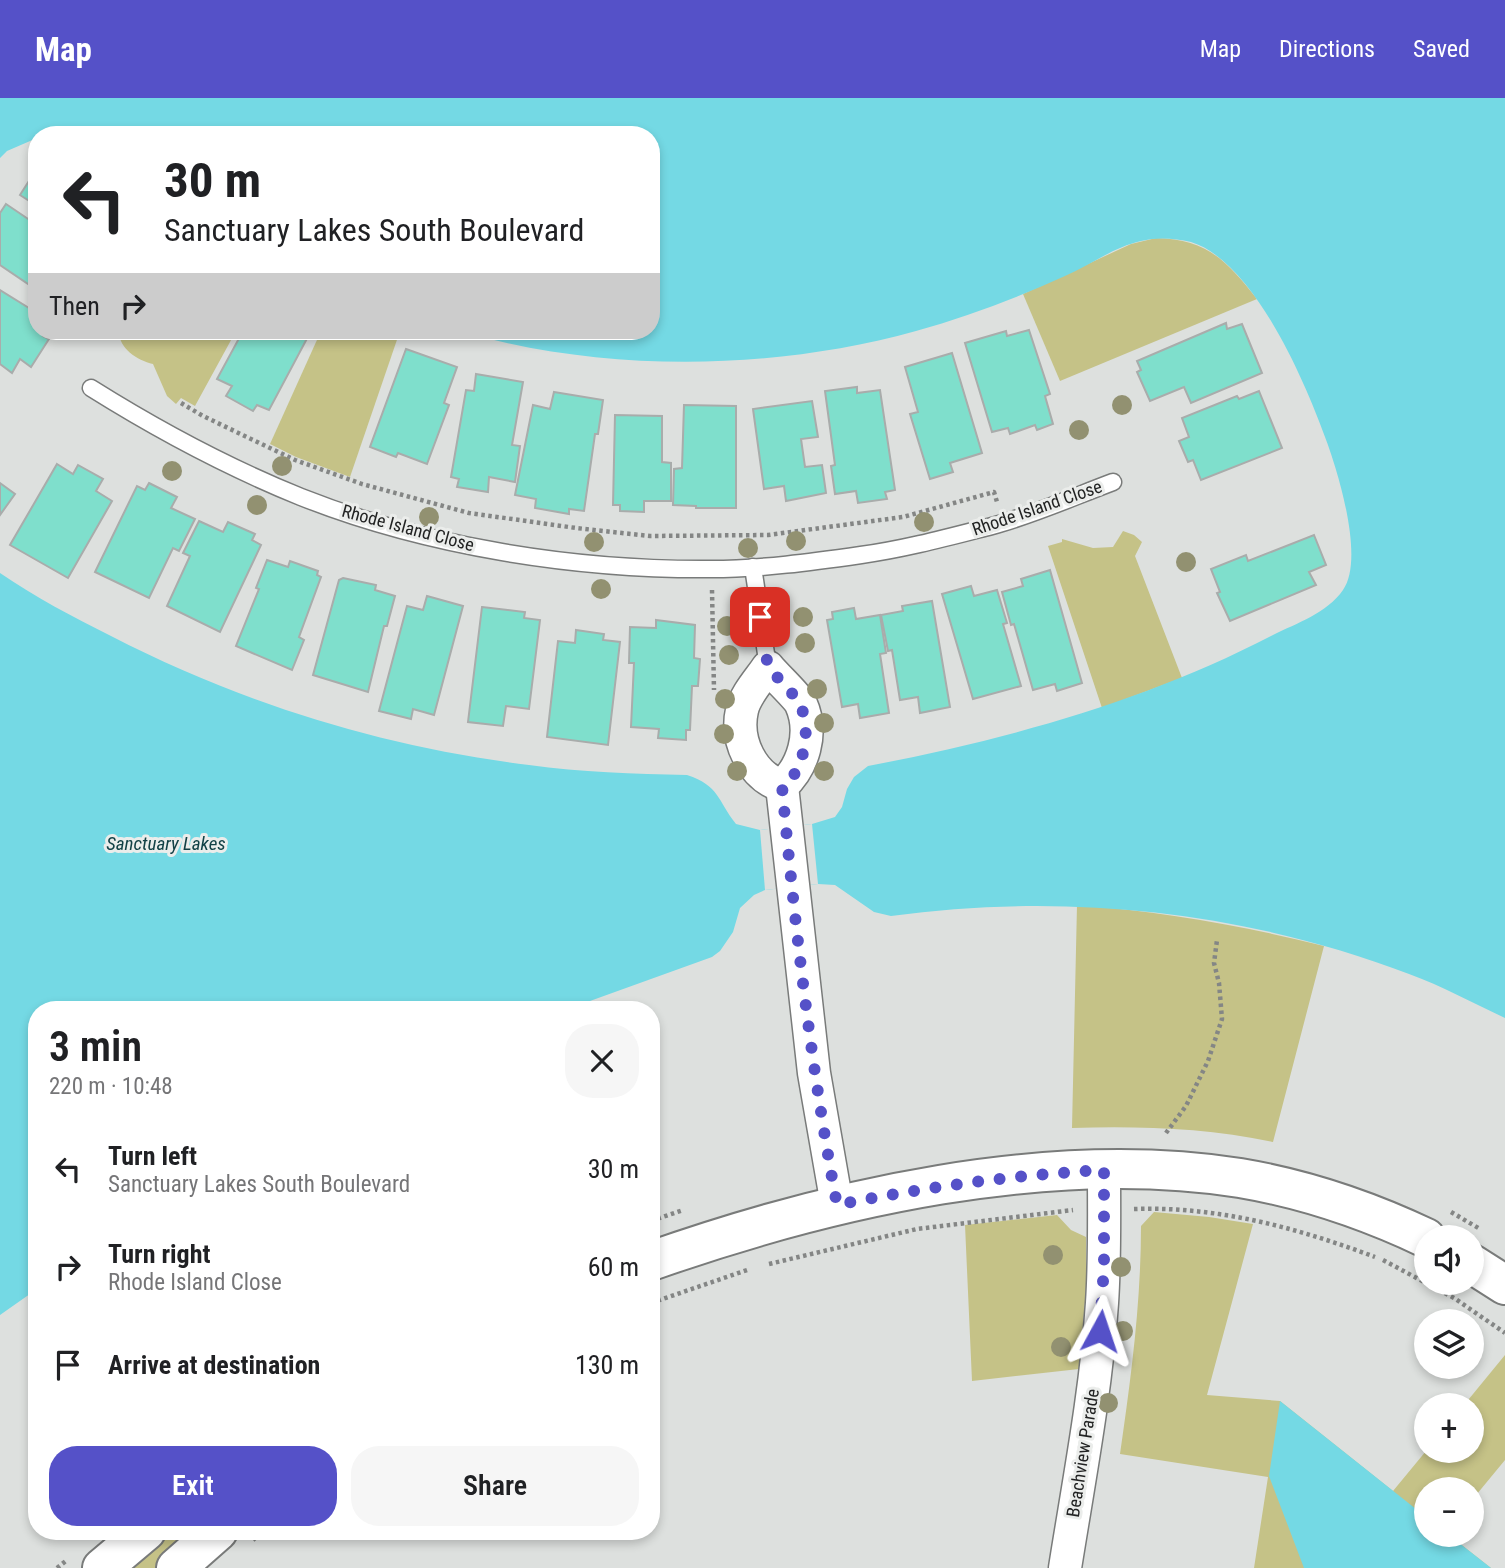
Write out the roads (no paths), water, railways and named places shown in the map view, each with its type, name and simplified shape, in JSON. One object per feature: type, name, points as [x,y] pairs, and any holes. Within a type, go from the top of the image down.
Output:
[{"type":"street","points":[[768,667],[800,702],[804,716],[806,736],[802,758],[794,775],[782,786],[763,776],[746,755],[742,728],[742,709],[768,667]]},
{"type":"street","points":[[782,786],[814,1073],[837,1205]]},
{"type":"street","points":[[660,1259],[781,1219],[889,1194],[1001,1177],[1104,1170],[1206,1174],[1285,1188],[1351,1207],[1414,1233]]},
{"type":"street","name":"Beachview Parade","points":[[1065,1568],[1100,1331],[1104,1265],[1104,1170]]},
{"type":"street","points":[[1484,1272],[1505,1285]]},
{"type":"street","points":[[102,1568],[135,1540]]},
{"type":"street","points":[[176,1568],[208,1540]]},
{"type":"lane","name":"Rhode Island Close","points":[[91,388],[151,425],[254,476],[339,511],[402,530],[492,550],[568,561],[663,568],[753,567],[870,554],[1003,523],[1113,482]]},
{"type":"lane","points":[[753,567],[768,667]]},
{"type":"water","name":"Sanctuary Lakes","points":[[0,98],[1505,98],[1505,1018],[1445,989],[1347,952],[1219,922],[1153,912],[1088,907],[956,909],[891,916],[874,912],[835,885],[818,884],[765,890],[754,895],[740,908],[733,932],[720,951],[712,957],[590,1001],[28,1001],[28,1295],[0,1315],[0,573],[111,636],[160,660],[262,702],[367,734],[474,757],[568,769],[687,775],[712,789],[736,824],[760,830],[812,824],[835,817],[854,777],[868,766],[973,743],[1076,715],[1176,680],[1225,658],[1301,622],[1329,605],[1343,590],[1349,576],[1351,558],[1347,515],[1336,471],[1316,413],[1290,355],[1255,297],[1235,272],[1214,253],[1191,242],[1159,239],[1131,244],[1065,276],[992,306],[935,326],[861,344],[746,360],[630,360],[572,354],[495,340],[660,340],[660,126],[28,126],[28,142],[7,151],[0,158]]},
{"type":"water","points":[[1280,1401],[1414,1507],[1414,1547],[1464,1547],[1491,1568],[1304,1568],[1269,1476]]}]
